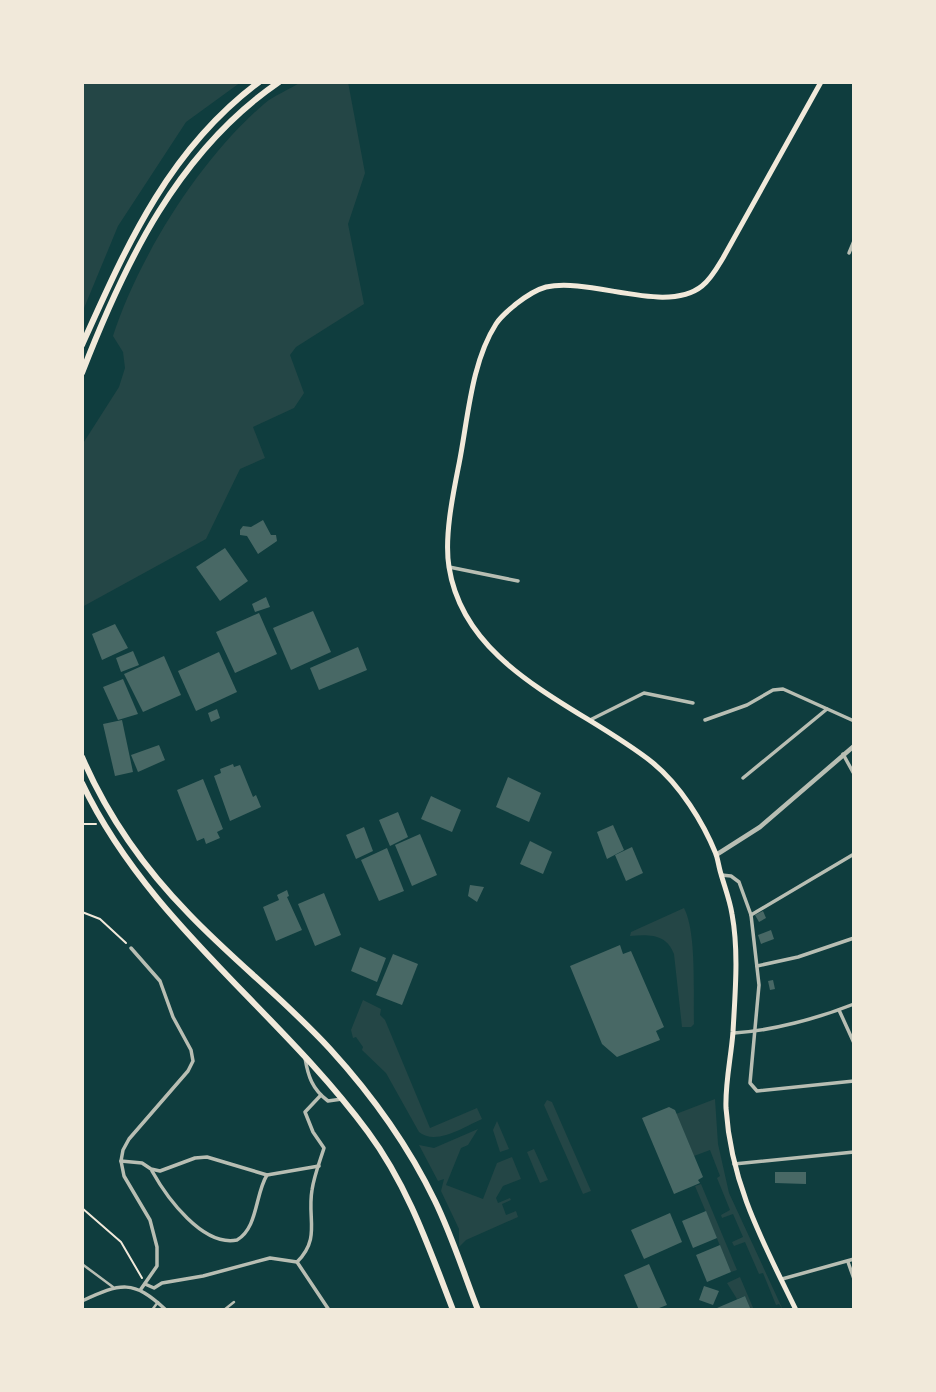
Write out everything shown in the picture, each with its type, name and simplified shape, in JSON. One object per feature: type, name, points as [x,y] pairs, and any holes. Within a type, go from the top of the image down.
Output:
[{"type":"highway","points":[[82,345],[137,229],[170,173],[214,121],[259,82]]},
{"type":"highway","points":[[82,373],[124,278],[172,188],[216,133],[279,82]]},
{"type":"highway","points":[[82,757],[115,820],[144,862],[189,914],[316,1034],[375,1103],[412,1159],[435,1202],[478,1310]]},
{"type":"highway","points":[[82,783],[127,861],[165,909],[304,1055],[368,1132],[413,1208],[453,1310]]},
{"type":"main road","points":[[796,1310],[747,1206],[733,1164],[726,1107],[733,1033],[735,937],[729,901],[716,855],[688,805],[653,763],[516,672],[493,651],[462,607],[453,585],[448,551],[456,480],[476,377],[486,344],[501,317],[530,294],[550,286],[597,288],[671,298],[701,288],[723,258],[821,82]]},
{"type":"street","points":[[849,253],[854,241]]},
{"type":"street","points":[[449,567],[518,581]]},
{"type":"street","points":[[705,719],[747,705],[773,690],[783,690],[854,721]]},
{"type":"street","points":[[590,720],[644,693],[693,704]]},
{"type":"street","points":[[743,778],[827,709]]},
{"type":"street","points":[[716,855],[760,827],[854,746]]},
{"type":"street","points":[[843,754],[854,774]]},
{"type":"street","points":[[751,915],[854,854]]},
{"type":"street","points":[[721,875],[731,876],[739,882],[751,915],[759,985],[750,1083],[752,1087],[757,1091],[854,1081]]},
{"type":"street","points":[[757,966],[798,957],[854,938]]},
{"type":"street","points":[[131,948],[160,981],[173,1017],[191,1050],[193,1061],[188,1071],[129,1139],[123,1150],[121,1161],[124,1176],[141,1202],[155,1235],[157,1266],[141,1289]]},
{"type":"street","points":[[733,1033],[755,1032],[839,1010],[854,1003]]},
{"type":"street","points":[[839,1010],[854,1043]]},
{"type":"street","points":[[304,1055],[308,1078],[321,1095],[328,1101],[342,1099]]},
{"type":"street","points":[[297,1262],[306,1253],[311,1239],[312,1190],[324,1148],[313,1132],[305,1112],[321,1095]]},
{"type":"street","points":[[733,1164],[854,1152]]},
{"type":"street","points":[[121,1161],[142,1163],[160,1171],[195,1158],[206,1157],[267,1175],[319,1166]]},
{"type":"street","points":[[151,1169],[162,1189],[188,1218],[214,1239],[224,1242],[237,1240],[249,1228],[261,1186],[267,1175]]},
{"type":"street","points":[[145,1284],[154,1288],[162,1283],[203,1276],[270,1258],[297,1262],[329,1310]]},
{"type":"street","points":[[782,1279],[854,1259]]},
{"type":"street","points":[[847,1261],[854,1279]]},
{"type":"street","points":[[82,1264],[115,1289]]},
{"type":"street","points":[[82,1301],[132,1286],[141,1289],[166,1310]]},
{"type":"street","points":[[152,1310],[158,1302]]},
{"type":"street","points":[[224,1310],[234,1302]]},
{"type":"path","points":[[82,824],[104,824]]},
{"type":"path","points":[[82,912],[103,922],[131,948]]},
{"type":"path","points":[[82,1208],[121,1242],[145,1284]]},
{"type":"shaded area","points":[[82,82],[241,82],[186,122],[118,226],[82,313]]},
{"type":"shaded area","points":[[301,82],[348,82],[365,173],[348,224],[364,304],[296,347],[290,355],[304,393],[294,408],[253,427],[265,458],[240,469],[206,539],[82,607],[82,445],[119,387],[125,368],[123,352],[113,336],[124,305],[155,242],[195,180],[217,152],[264,104]]},
{"type":"shaded area","points":[[684,908],[693,948],[694,1024],[691,1027],[682,1027],[671,947],[656,937],[630,936],[631,932]]},
{"type":"shaded area","points":[[363,1000],[381,1009],[380,1015],[385,1020],[430,1128],[477,1108],[482,1119],[442,1136],[426,1136],[419,1132],[386,1073],[362,1050],[363,1047],[356,1037],[353,1038],[351,1030]]},
{"type":"shaded area","points":[[715,1099],[718,1144],[729,1193],[783,1310],[779,1304],[776,1305],[763,1273],[759,1274],[745,1242],[734,1246],[732,1242],[743,1237],[733,1214],[722,1218],[721,1215],[730,1210],[717,1178],[720,1176],[710,1150],[694,1156],[676,1114]]},
{"type":"shaded area","points":[[547,1100],[552,1102],[591,1191],[583,1194],[544,1105]]},
{"type":"shaded area","points":[[497,1121],[509,1149],[500,1152],[493,1130]]},
{"type":"shaded area","points":[[478,1129],[468,1145],[461,1148],[446,1185],[483,1199],[497,1163],[512,1157],[521,1179],[503,1186],[496,1198],[498,1203],[510,1198],[511,1200],[502,1204],[506,1215],[516,1211],[518,1217],[466,1240],[459,1247],[459,1229],[441,1191],[444,1179],[438,1181],[419,1145],[434,1148]]},
{"type":"shaded area","points":[[534,1149],[548,1180],[540,1183],[527,1152]]},
{"type":"shaded area","points":[[701,1184],[737,1270],[731,1272],[695,1186]]},
{"type":"shaded area","points":[[740,1277],[754,1310],[751,1310],[745,1296],[737,1299],[727,1283]]},
{"type":"building","points":[[263,520],[271,535],[276,535],[277,541],[258,554],[247,536],[240,535],[240,530],[243,526],[251,527]]},
{"type":"building","points":[[225,548],[248,581],[220,601],[196,567]]},
{"type":"building","points":[[266,597],[270,607],[255,612],[252,604]]},
{"type":"building","points":[[313,611],[331,652],[291,670],[273,628]]},
{"type":"building","points":[[259,613],[277,654],[235,673],[216,632]]},
{"type":"building","points":[[115,624],[128,648],[102,660],[92,634]]},
{"type":"building","points":[[358,647],[367,670],[319,690],[310,668]]},
{"type":"building","points":[[133,651],[139,665],[121,672],[116,658]]},
{"type":"building","points":[[219,652],[237,692],[196,711],[178,671]]},
{"type":"building","points":[[164,656],[181,695],[143,712],[124,674]]},
{"type":"building","points":[[123,679],[138,714],[118,720],[103,687]]},
{"type":"building","points":[[217,709],[220,718],[211,722],[208,713]]},
{"type":"building","points":[[122,720],[133,772],[115,776],[103,724]]},
{"type":"building","points":[[159,745],[165,760],[138,772],[131,755]]},
{"type":"building","points":[[233,764],[234,767],[240,765],[253,797],[256,795],[261,807],[230,821],[214,776],[221,773],[220,769]]},
{"type":"building","points":[[508,777],[541,793],[529,822],[496,807]]},
{"type":"building","points":[[203,779],[223,829],[217,832],[220,838],[206,844],[204,838],[197,841],[177,790]]},
{"type":"building","points":[[431,796],[461,810],[452,832],[421,819]]},
{"type":"building","points":[[398,812],[408,837],[390,846],[379,820]]},
{"type":"building","points":[[613,825],[624,850],[607,859],[597,832]]},
{"type":"building","points":[[364,827],[373,851],[356,859],[346,835]]},
{"type":"building","points":[[420,834],[437,875],[412,886],[395,845]]},
{"type":"building","points":[[530,841],[552,852],[543,874],[520,864]]},
{"type":"building","points":[[632,847],[643,873],[626,881],[615,855]]},
{"type":"building","points":[[387,848],[404,891],[379,901],[361,860]]},
{"type":"building","points":[[470,885],[484,887],[477,902],[468,896]]},
{"type":"building","points":[[287,890],[287,897],[302,930],[276,941],[263,907],[279,900],[277,895]]},
{"type":"building","points":[[324,893],[341,935],[315,946],[298,904]]},
{"type":"building","points":[[763,911],[766,918],[759,922],[755,915]]},
{"type":"building","points":[[771,930],[774,939],[761,944],[758,935]]},
{"type":"building","points":[[620,945],[623,954],[631,951],[664,1027],[656,1031],[660,1040],[617,1057],[602,1044],[570,966]]},
{"type":"building","points":[[360,947],[386,958],[377,982],[351,971]]},
{"type":"building","points":[[393,954],[418,964],[402,1005],[376,995]]},
{"type":"building","points":[[773,980],[775,989],[770,990],[768,981]]},
{"type":"building","points":[[669,1107],[675,1110],[703,1177],[698,1180],[700,1183],[674,1194],[642,1118]]},
{"type":"building","points":[[775,1172],[806,1172],[806,1184],[775,1183]]},
{"type":"building","points":[[706,1211],[717,1238],[693,1248],[682,1221]]},
{"type":"building","points":[[670,1213],[682,1242],[644,1259],[631,1230]]},
{"type":"building","points":[[720,1245],[731,1272],[707,1282],[696,1255]]},
{"type":"building","points":[[649,1264],[667,1305],[654,1310],[639,1310],[624,1275]]},
{"type":"building","points":[[704,1286],[719,1291],[713,1305],[699,1300]]},
{"type":"building","points":[[745,1296],[751,1310],[717,1308]]}]
